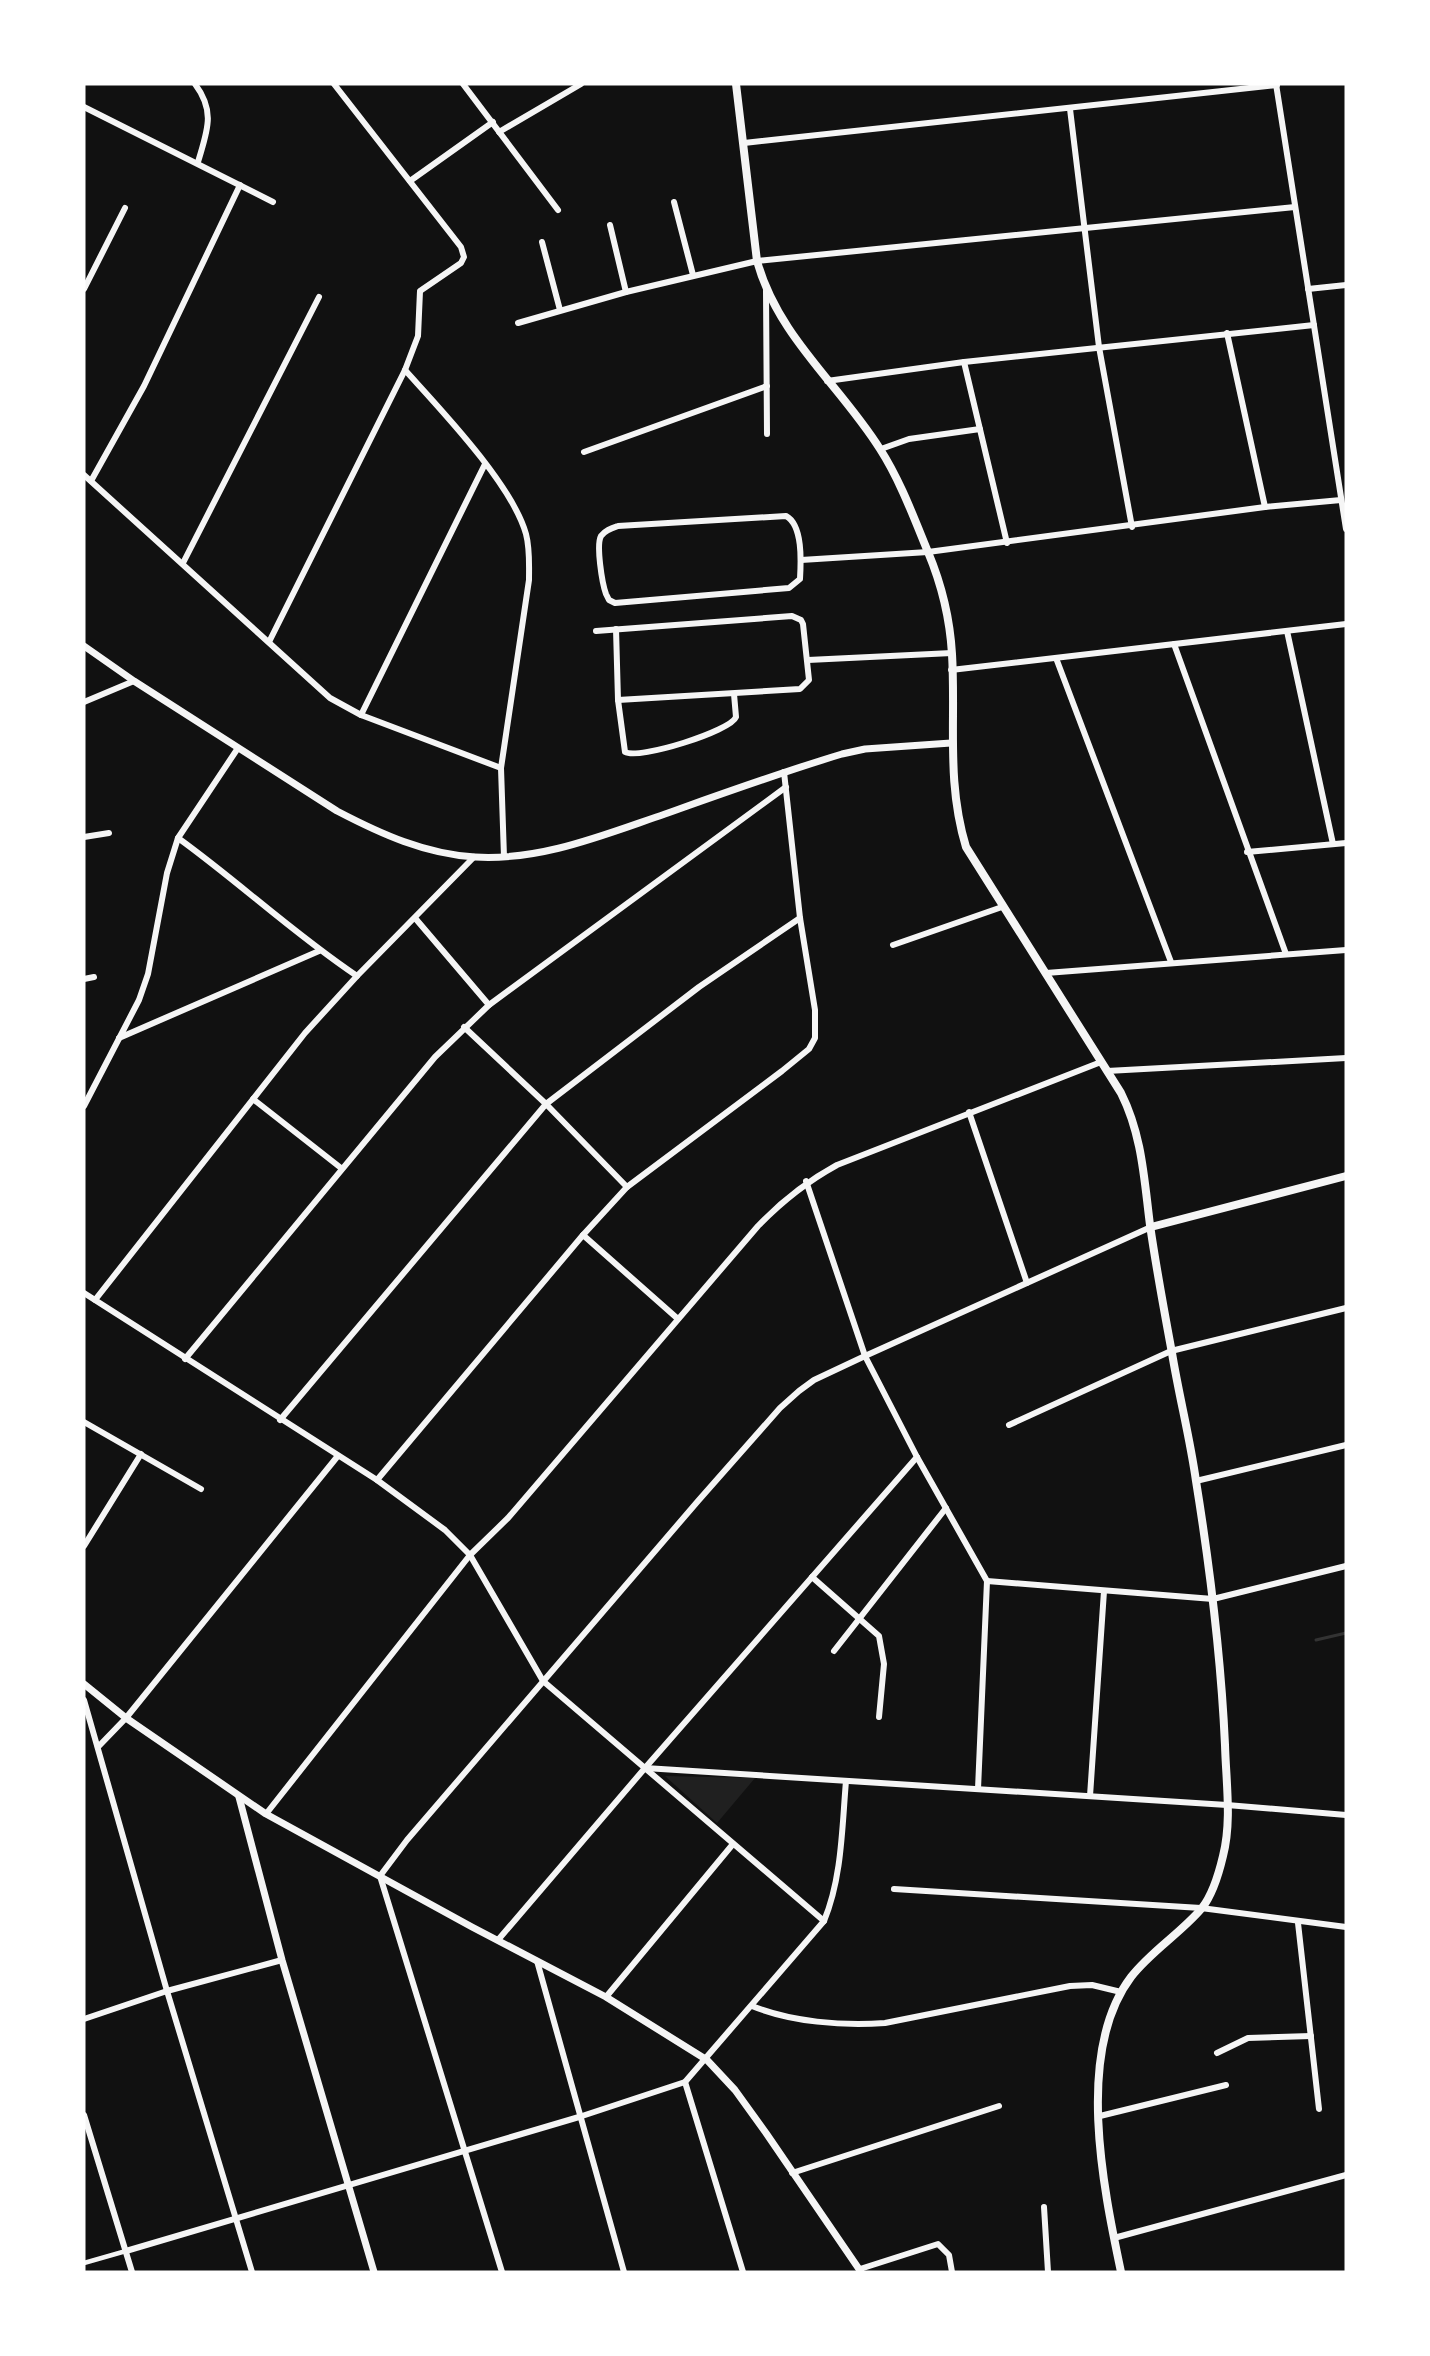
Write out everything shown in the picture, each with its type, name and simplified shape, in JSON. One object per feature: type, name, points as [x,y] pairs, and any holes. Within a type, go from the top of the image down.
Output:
[{"type":"main road","points":[[735,84],[757,261],[766,288],[788,330],[880,449],[928,552],[943,598],[952,653],[951,743],[955,799],[966,847],[1121,1093],[1137,1129],[1171,1351],[1196,1481],[1213,1599],[1223,1714],[1227,1805],[1224,1854],[1211,1891],[1202,1908],[1154,1952],[1121,1992],[1104,2035],[1100,2116],[1103,2175],[1121,2272]]},
{"type":"main road","points":[[1151,1227],[1346,1176]]},
{"type":"street","points":[[195,84],[207,102],[208,117],[198,162]]},
{"type":"street","points":[[269,642],[405,370],[418,336],[420,291],[461,264],[463,253],[334,84]]},
{"type":"street","points":[[463,84],[558,210]]},
{"type":"street","points":[[499,132],[581,84]]},
{"type":"street","points":[[744,143],[1276,85],[1346,529]]},
{"type":"street","points":[[84,107],[198,162],[273,202]]},
{"type":"street","points":[[1070,108],[1099,347],[1132,527]]},
{"type":"street","points":[[410,181],[493,122]]},
{"type":"street","points":[[91,482],[144,386],[240,185]]},
{"type":"street","points":[[674,202],[693,275]]},
{"type":"street","points":[[518,323],[626,292],[757,261],[1294,207]]},
{"type":"street","points":[[84,289],[125,208]]},
{"type":"street","points":[[610,225],[626,292]]},
{"type":"street","points":[[542,242],[560,310]]},
{"type":"street","points":[[1308,289],[1346,285]]},
{"type":"street","points":[[766,288],[767,434]]},
{"type":"street","points":[[183,563],[319,297]]},
{"type":"street","points":[[827,381],[964,362],[1314,325]]},
{"type":"street","points":[[1227,333],[1265,507]]},
{"type":"street","points":[[964,362],[1007,543]]},
{"type":"street","points":[[405,370],[485,464],[517,511],[530,555],[529,580],[501,768],[504,858]]},
{"type":"street","points":[[584,452],[767,386]]},
{"type":"street","points":[[880,449],[909,439],[980,429]]},
{"type":"street","points":[[361,715],[485,464]]},
{"type":"street","points":[[84,475],[330,698],[361,715],[501,768]]},
{"type":"street","points":[[801,560],[928,552],[1132,527],[1265,507],[1341,500]]},
{"type":"street","points":[[786,516],[794,524],[801,560],[800,579],[789,588],[615,603],[609,600],[603,588],[599,543],[603,534],[618,526],[786,516]]},
{"type":"street","points":[[596,630],[792,616],[801,620],[803,624],[809,680],[800,689],[618,700]]},
{"type":"street","points":[[951,670],[1346,624]]},
{"type":"street","points":[[616,629],[618,700],[625,752],[635,755],[668,747],[732,724],[736,717],[734,694]]},
{"type":"street","points":[[1287,631],[1333,844]]},
{"type":"street","points":[[1174,644],[1247,852],[1286,954]]},
{"type":"street","points":[[84,646],[134,681],[337,811],[369,828],[419,848],[474,857],[504,858],[540,853],[604,835],[784,772],[865,750],[951,743]]},
{"type":"street","points":[[808,660],[952,653]]},
{"type":"street","points":[[1056,658],[1171,962]]},
{"type":"street","points":[[84,702],[134,681]]},
{"type":"street","points":[[84,1106],[139,1000],[148,975],[167,873],[178,837],[238,748]]},
{"type":"street","points":[[377,1480],[583,1235],[627,1187],[782,1071],[809,1049],[816,1038],[815,1010],[800,918],[784,772]]},
{"type":"street","points":[[185,1359],[341,1168],[464,1027],[489,1005],[786,787]]},
{"type":"street","points":[[84,837],[110,833]]},
{"type":"street","points":[[178,837],[226,873],[319,951],[357,976]]},
{"type":"street","points":[[1247,852],[1346,843]]},
{"type":"street","points":[[95,1300],[305,1033],[357,976],[474,857]]},
{"type":"street","points":[[893,945],[1002,907]]},
{"type":"street","points":[[415,918],[489,1005]]},
{"type":"street","points":[[280,1420],[546,1104],[699,987],[800,918]]},
{"type":"street","points":[[1046,973],[1346,950]]},
{"type":"street","points":[[119,1038],[319,951]]},
{"type":"street","points":[[84,979],[94,977]]},
{"type":"street","points":[[464,1027],[546,1104],[627,1187]]},
{"type":"street","points":[[1107,1071],[1346,1058]]},
{"type":"street","points":[[266,1814],[470,1555],[508,1518],[772,1211],[806,1181],[837,1166],[969,1112],[1101,1062]]},
{"type":"street","points":[[253,1098],[341,1168]]},
{"type":"street","points":[[969,1112],[1027,1283]]},
{"type":"street","points":[[806,1181],[865,1356],[917,1457],[987,1581],[978,1789]]},
{"type":"street","points":[[380,1876],[407,1840],[780,1408],[814,1380],[1151,1227]]},
{"type":"street","points":[[583,1235],[678,1319]]},
{"type":"street","points":[[84,1293],[337,1457],[377,1480],[445,1530],[470,1555],[543,1681],[824,1921]]},
{"type":"street","points":[[1009,1425],[1171,1351],[1346,1308]]},
{"type":"street","points":[[84,1422],[201,1489]]},
{"type":"street","points":[[1196,1481],[1346,1445]]},
{"type":"street","points":[[84,1546],[141,1454]]},
{"type":"street","points":[[98,1747],[126,1718],[337,1457]]},
{"type":"street","points":[[498,1940],[917,1457]]},
{"type":"street","points":[[834,1652],[946,1508]]},
{"type":"street","points":[[987,1581],[1213,1599],[1346,1566]]},
{"type":"street","points":[[812,1577],[879,1636],[884,1651],[879,1717]]},
{"type":"street","points":[[1090,1796],[1104,1591]]},
{"type":"street","points":[[84,1684],[126,1718],[266,1814],[606,1996],[707,2060],[735,2091],[860,2271],[938,2244],[945,2248],[949,2255],[952,2272]]},
{"type":"street","points":[[84,1700],[167,1992],[252,2272]]},
{"type":"street","points":[[645,1768],[1227,1805],[1346,1815]]},
{"type":"street","points":[[84,2263],[237,2219],[348,2183],[466,2151],[686,2082],[824,1921],[831,1904],[836,1880],[846,1780]]},
{"type":"street","points":[[239,1797],[282,1960],[375,2272]]},
{"type":"street","points":[[606,1996],[733,1844]]},
{"type":"street","points":[[380,1876],[502,2272]]},
{"type":"street","points":[[894,1888],[1202,1908],[1298,1923],[1346,1927]]},
{"type":"street","points":[[1298,1923],[1319,2109]]},
{"type":"street","points":[[84,2019],[167,1992],[282,1960]]},
{"type":"street","points":[[537,1961],[624,2272]]},
{"type":"street","points":[[752,2006],[782,2015],[861,2025],[885,2023],[1070,1986],[1092,1985],[1121,1992]]},
{"type":"street","points":[[1217,2053],[1248,2038],[1311,2036]]},
{"type":"street","points":[[686,2082],[743,2272]]},
{"type":"street","points":[[1100,2116],[1226,2085]]},
{"type":"street","points":[[792,2173],[999,2106]]},
{"type":"street","points":[[84,2115],[132,2272]]},
{"type":"street","points":[[1114,2238],[1346,2175]]},
{"type":"street","points":[[1044,2207],[1048,2272]]},
{"type":"shaded area","points":[[665,1776],[755,1778],[717,1823]]},
{"type":"waterway","points":[[1316,1640],[1346,1633]]}]
